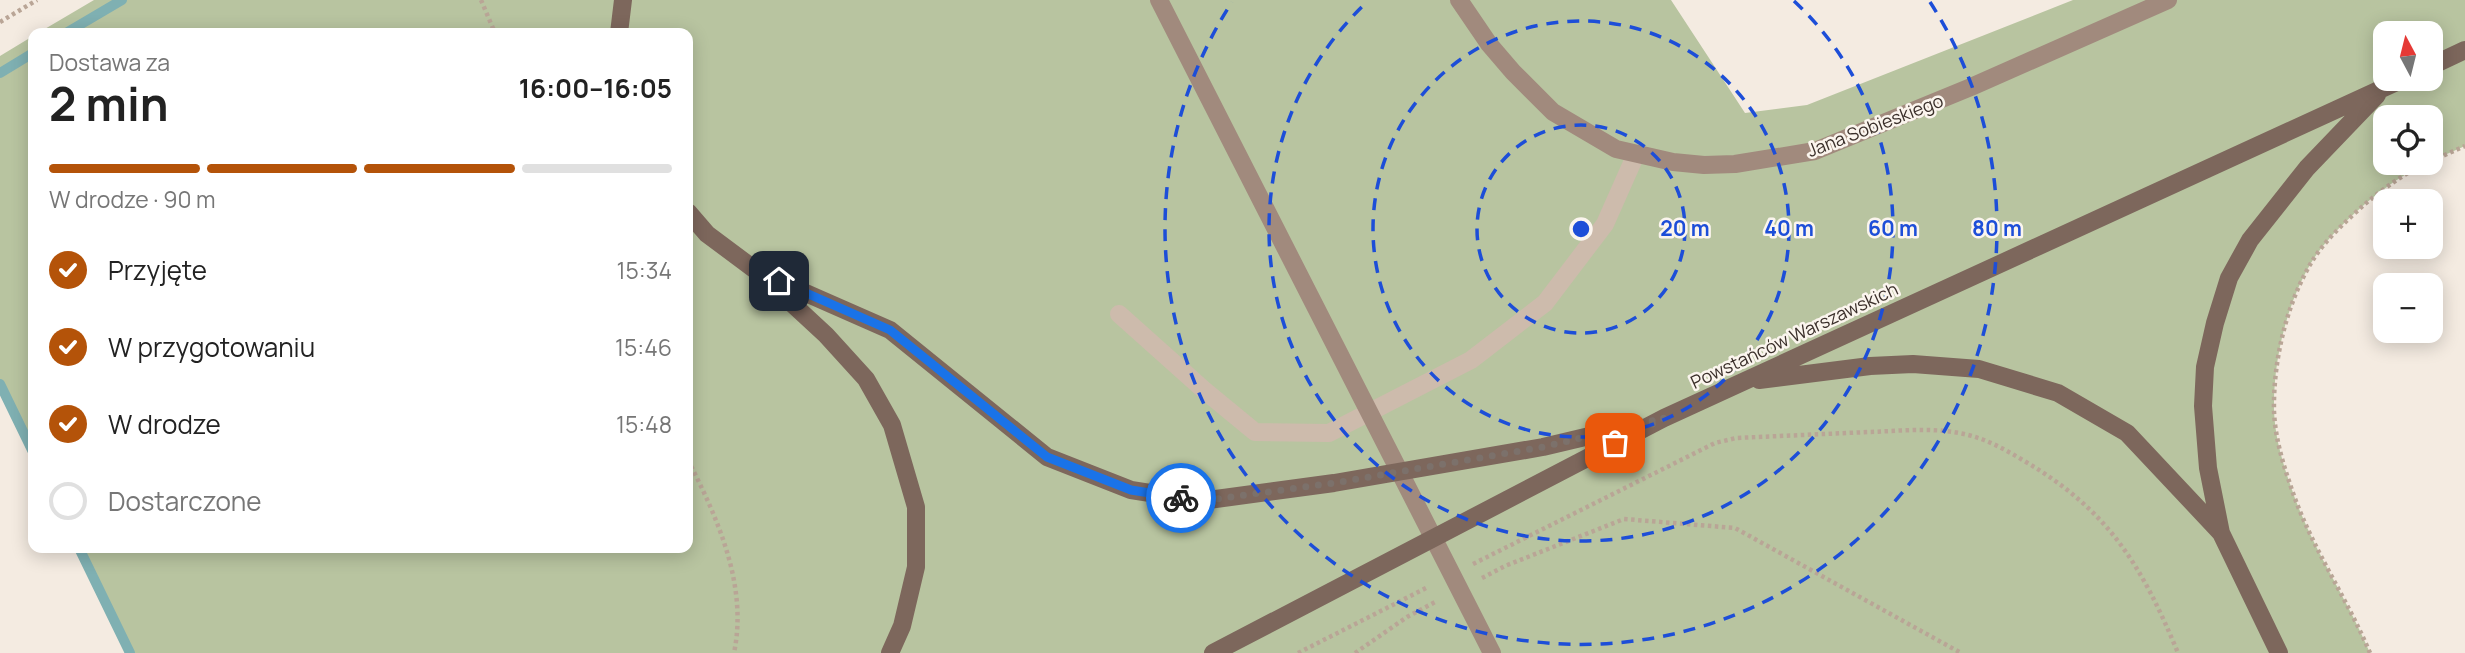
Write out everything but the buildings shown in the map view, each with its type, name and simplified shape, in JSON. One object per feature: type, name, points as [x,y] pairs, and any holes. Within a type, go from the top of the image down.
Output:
[{"type":"main road","points":[[620,28],[623,0]]},
{"type":"main road","points":[[2443,60],[2465,50]]},
{"type":"main road","name":"Powstańców Warszawskich","points":[[1213,653],[1664,418],[2375,91]]},
{"type":"main road","points":[[2279,653],[2221,533],[2208,468],[2203,407],[2205,367],[2229,278],[2250,240],[2307,168],[2380,91]]},
{"type":"main road","points":[[693,218],[707,234],[758,272],[826,335],[866,379],[892,425],[916,507],[916,567],[902,626],[890,653]]},
{"type":"main road","points":[[758,272],[890,330],[1047,457],[1131,490],[1201,501],[1334,483],[1543,447],[1664,418]]},
{"type":"main road","points":[[1743,381],[1870,366],[1913,364],[1979,369],[2058,393],[2127,433],[2221,533]]},
{"type":"street","points":[[1159,0],[1492,653]]},
{"type":"street","name":"Jana Sobieskiego","points":[[1460,0],[1489,44],[1553,112],[1616,149],[1673,162],[1704,165],[1735,164],[1815,151],[1970,87],[2168,0]]},
{"type":"lane","points":[[1119,314],[1255,432],[1329,433],[1471,360],[1545,303],[1605,225],[1636,154]]},
{"type":"path","points":[[0,22],[37,0]]},
{"type":"path","points":[[481,0],[493,28]]},
{"type":"path","points":[[2443,156],[2465,146]]},
{"type":"path","points":[[2370,653],[2309,532],[2291,487],[2280,451],[2274,414],[2275,382],[2293,298],[2312,261],[2347,220],[2384,188],[2406,175]]},
{"type":"path","points":[[1466,567],[1715,443],[1726,440],[1924,430],[1963,434],[1997,445],[2051,477],[2100,518],[2124,547],[2146,584],[2178,653]]},
{"type":"path","points":[[693,470],[709,501],[731,562],[739,628],[734,653]]},
{"type":"path","points":[[1480,579],[1505,566],[1624,519],[1735,528],[1961,653]]},
{"type":"path","points":[[1298,653],[1430,586]]},
{"type":"path","points":[[1355,653],[1407,617],[1444,598]]},
{"type":"green space","points":[[94,0],[1671,0],[1745,113],[1807,105],[2073,0],[2465,0],[2465,146],[2443,156],[2443,105],[2373,105],[2373,175],[2405,175],[2384,189],[2373,189],[2373,197],[2343,224],[2311,263],[2288,315],[2276,373],[2274,411],[2284,466],[2307,528],[2370,653],[130,653],[81,553],[693,553],[693,28],[46,28]]},
{"type":"green space","points":[[28,39],[28,442],[0,384],[0,56]]},
{"type":"waterway","points":[[74,28],[122,0]]},
{"type":"waterway","points":[[0,73],[28,56]]},
{"type":"waterway","points":[[0,384],[28,442]]},
{"type":"waterway","points":[[81,553],[130,653]]},
{"type":"way so far","points":[[1181,498],[1201,501],[1334,483],[1543,447],[1664,418],[1615,443]]},
{"type":"route","points":[[779,281],[890,330],[1047,457],[1131,490],[1181,498]]}]
